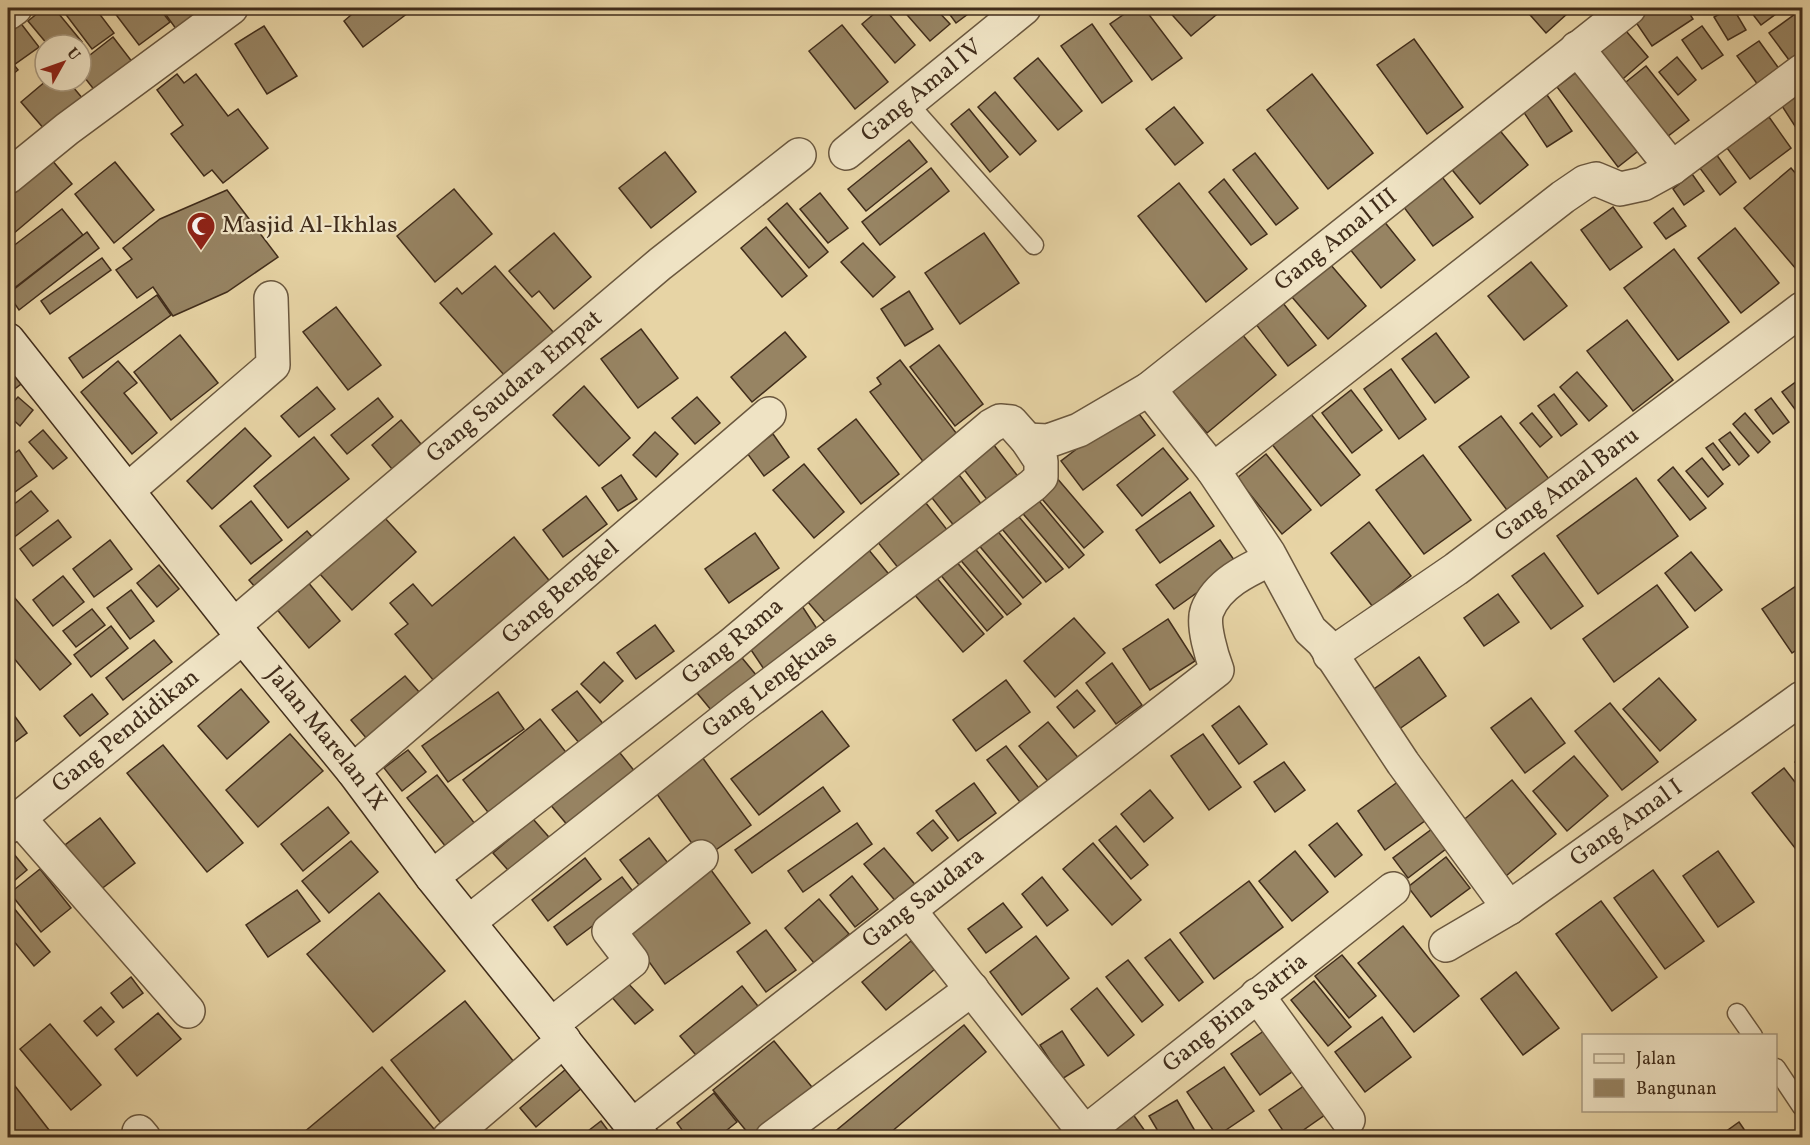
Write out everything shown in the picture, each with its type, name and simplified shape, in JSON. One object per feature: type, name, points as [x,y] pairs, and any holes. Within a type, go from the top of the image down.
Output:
[{"type":"street","points":[[8,13],[15,8]]},
{"type":"street","points":[[8,177],[68,129],[231,8]]},
{"type":"street","name":"Gang Amal IV","points":[[846,153],[1024,8]]},
{"type":"street","name":"Gang Amal III","points":[[1027,440],[1048,441],[1079,430],[1149,388],[1629,8]]},
{"type":"street","points":[[1577,48],[1672,168]]},
{"type":"street","points":[[1213,470],[1563,197],[1586,182],[1596,179],[1620,189],[1643,184],[1672,168],[1803,71]]},
{"type":"street","name":"Gang Saudara Empat","points":[[238,631],[660,264],[799,155]]},
{"type":"street","points":[[128,490],[273,365],[271,298]]},
{"type":"street","name":"Gang Amal Baru","points":[[1330,655],[1456,569],[1803,309]]},
{"type":"street","name":"Jalan Marelan IX","points":[[8,340],[238,631],[353,771],[432,877],[637,1132]]},
{"type":"street","points":[[1149,388],[1213,470],[1270,559],[1310,630],[1323,642],[1403,763],[1509,908]]},
{"type":"street","name":"Gang Bengkel","points":[[353,771],[769,414]]},
{"type":"street","name":"Gang Rama","points":[[432,877],[731,645],[991,426],[1000,421],[1011,423],[1027,440]]},
{"type":"street","name":"Gang Lengkuas","points":[[469,922],[738,709],[1034,485],[1041,477],[1041,461],[1027,440]]},
{"type":"street","name":"Gang Saudara","points":[[637,1132],[909,910],[1217,670],[1209,651],[1206,613],[1219,591],[1249,569],[1270,559]]},
{"type":"street","name":"Gang Pendidikan","points":[[13,822],[238,631]]},
{"type":"street","name":"Gang Amal I","points":[[1446,945],[1509,908],[1803,698]]},
{"type":"street","points":[[13,822],[188,1011]]},
{"type":"street","points":[[449,1137],[632,961],[609,931],[701,856]]},
{"type":"street","name":"Gang Bina Satria","points":[[1082,1135],[1393,889]]},
{"type":"street","points":[[909,910],[1082,1135]]},
{"type":"street","points":[[772,1137],[972,989]]},
{"type":"street","points":[[1257,995],[1348,1120]]},
{"type":"lane","points":[[907,102],[1034,245]]},
{"type":"lane","points":[[1737,1013],[1752,1034]]},
{"type":"lane","points":[[1777,1069],[1803,1107]]},
{"type":"building","points":[[44,8],[54,8],[75,33],[38,33],[28,21]]},
{"type":"building","points":[[61,8],[95,8],[114,33],[93,48],[93,33],[80,33]]},
{"type":"building","points":[[111,8],[159,8],[170,22],[139,45]]},
{"type":"building","points":[[161,8],[215,8],[179,33]]},
{"type":"building","points":[[345,8],[403,8],[408,13],[363,47],[344,21],[351,15]]},
{"type":"building","points":[[884,8],[915,45],[895,63],[862,24]]},
{"type":"building","points":[[901,8],[935,8],[950,24],[930,41]]},
{"type":"building","points":[[945,8],[976,8],[956,23]]},
{"type":"building","points":[[1133,8],[1144,8],[1182,58],[1152,80],[1110,24]]},
{"type":"building","points":[[1166,8],[1220,8],[1222,10],[1191,36]]},
{"type":"building","points":[[1524,8],[1563,8],[1568,13],[1546,33]]},
{"type":"building","points":[[1642,8],[1686,8],[1693,19],[1652,46],[1631,15]]},
{"type":"building","points":[[1731,8],[1746,30],[1728,40],[1714,17]]},
{"type":"building","points":[[1748,8],[1784,8],[1761,25]]},
{"type":"building","points":[[1802,9],[1802,56],[1792,64],[1769,33]]},
{"type":"building","points":[[19,21],[33,39],[33,51],[14,65],[18,70],[8,78],[8,30]]},
{"type":"building","points":[[1092,24],[1132,81],[1102,103],[1061,46]]},
{"type":"building","points":[[842,25],[888,82],[855,109],[809,51]]},
{"type":"building","points":[[1621,25],[1648,57],[1616,85],[1589,53]]},
{"type":"building","points":[[264,26],[297,76],[267,94],[235,44]]},
{"type":"building","points":[[1702,26],[1723,55],[1702,69],[1682,40]]},
{"type":"building","points":[[113,37],[140,72],[103,101],[93,88],[93,53]]},
{"type":"building","points":[[1414,39],[1463,107],[1427,134],[1377,65]]},
{"type":"building","points":[[1759,41],[1780,70],[1758,85],[1737,56]]},
{"type":"building","points":[[1677,57],[1696,80],[1678,95],[1659,72]]},
{"type":"building","points":[[1038,58],[1082,111],[1058,130],[1014,78]]},
{"type":"building","points":[[1586,65],[1647,144],[1618,167],[1557,87]]},
{"type":"building","points":[[1646,66],[1689,120],[1659,143],[1616,90]]},
{"type":"building","points":[[177,74],[184,83],[196,74],[228,116],[238,109],[268,148],[223,183],[212,170],[204,176],[171,134],[183,125],[157,90]]},
{"type":"building","points":[[1312,74],[1373,153],[1328,189],[1267,110]]},
{"type":"building","points":[[33,92],[78,93],[88,105],[51,137],[21,102]]},
{"type":"building","points":[[995,92],[1036,141],[1020,155],[978,107]]},
{"type":"building","points":[[1545,92],[1572,131],[1547,147],[1521,108]]},
{"type":"building","points":[[1800,94],[1802,98],[1802,137],[1782,106]]},
{"type":"building","points":[[1174,107],[1203,143],[1175,165],[1146,129]]},
{"type":"building","points":[[969,109],[1008,157],[990,172],[951,124]]},
{"type":"building","points":[[1769,117],[1791,148],[1750,179],[1727,148]]},
{"type":"building","points":[[1497,127],[1528,165],[1480,204],[1449,166]]},
{"type":"building","points":[[909,140],[927,162],[866,211],[848,189]]},
{"type":"building","points":[[665,152],[696,192],[651,228],[619,188]]},
{"type":"building","points":[[46,153],[72,184],[13,234],[8,228],[8,185]]},
{"type":"building","points":[[1255,153],[1298,208],[1276,225],[1233,170]]},
{"type":"building","points":[[1716,154],[1736,182],[1720,195],[1699,167]]},
{"type":"building","points":[[115,162],[154,210],[114,243],[75,194]]},
{"type":"building","points":[[931,168],[949,191],[880,245],[862,222]]},
{"type":"building","points":[[1791,168],[1802,181],[1802,276],[1744,208]]},
{"type":"building","points":[[1439,173],[1473,217],[1433,246],[1400,202]]},
{"type":"building","points":[[1692,174],[1704,191],[1684,205],[1673,189]]},
{"type":"building","points":[[1224,179],[1267,234],[1251,245],[1209,192]]},
{"type":"building","points":[[1179,183],[1247,269],[1206,302],[1138,216]]},
{"type":"building","points":[[454,189],[492,234],[435,282],[397,236]]},
{"type":"building","name":"Masjid Al-Ikhlas","points":[[227,190],[278,257],[227,292],[173,316],[153,287],[137,298],[116,270],[132,259],[123,248],[160,219]]},
{"type":"building","points":[[820,193],[848,228],[828,243],[800,209]]},
{"type":"building","points":[[787,203],[828,252],[809,268],[768,219]]},
{"type":"building","points":[[1613,207],[1642,247],[1610,270],[1581,230]]},
{"type":"building","points":[[1673,208],[1686,226],[1666,239],[1654,223]]},
{"type":"building","points":[[62,209],[83,235],[13,289],[8,282],[8,250]]},
{"type":"building","points":[[1383,220],[1415,260],[1381,288],[1349,248]]},
{"type":"building","points":[[766,227],[807,276],[782,297],[741,248]]},
{"type":"building","points":[[1735,228],[1779,283],[1741,313],[1698,258]]},
{"type":"building","points":[[87,232],[99,248],[19,310],[8,294]]},
{"type":"building","points":[[554,233],[591,277],[554,309],[539,291],[532,297],[509,271]]},
{"type":"building","points":[[984,233],[1019,283],[960,324],[925,273]]},
{"type":"building","points":[[863,243],[895,277],[873,297],[841,262]]},
{"type":"building","points":[[1674,249],[1729,322],[1678,360],[1624,288]]},
{"type":"building","points":[[102,258],[111,270],[50,314],[41,301]]},
{"type":"building","points":[[1531,262],[1567,306],[1524,340],[1488,296]]},
{"type":"building","points":[[1330,264],[1366,306],[1328,339],[1292,297]]},
{"type":"building","points":[[495,266],[554,333],[505,376],[440,303],[457,288],[462,294]]},
{"type":"building","points":[[909,291],[933,329],[905,346],[881,309]]},
{"type":"building","points":[[157,295],[171,315],[83,378],[69,358]]},
{"type":"building","points":[[1279,298],[1316,345],[1288,366],[1252,319]]},
{"type":"building","points":[[336,307],[381,365],[348,390],[303,332]]},
{"type":"building","points":[[1627,320],[1673,380],[1633,411],[1587,351]]},
{"type":"building","points":[[1236,327],[1276,375],[1207,433],[1167,385]]},
{"type":"building","points":[[641,329],[678,378],[638,408],[601,359]]},
{"type":"building","points":[[785,332],[806,357],[752,402],[731,377]]},
{"type":"building","points":[[1436,333],[1469,377],[1435,403],[1402,359]]},
{"type":"building","points":[[180,335],[218,383],[171,420],[134,372]]},
{"type":"building","points":[[939,345],[983,404],[955,426],[910,367]]},
{"type":"building","points":[[8,358],[25,381],[8,394]]},
{"type":"building","points":[[900,360],[960,438],[925,464],[870,392],[881,384],[877,378]]},
{"type":"building","points":[[118,361],[137,383],[124,393],[157,433],[132,454],[81,392]]},
{"type":"building","points":[[1391,369],[1426,419],[1399,439],[1364,389]]},
{"type":"building","points":[[1577,372],[1607,406],[1589,421],[1560,387]]},
{"type":"building","points":[[1797,381],[1802,388],[1802,408],[1797,412],[1782,392]]},
{"type":"building","points":[[584,386],[630,438],[599,466],[553,415]]},
{"type":"building","points":[[317,387],[335,409],[299,437],[281,416]]},
{"type":"building","points":[[1351,390],[1382,430],[1352,453],[1322,413]]},
{"type":"building","points":[[1554,394],[1577,424],[1561,436],[1538,406]]},
{"type":"building","points":[[18,397],[33,410],[20,426],[8,415],[8,408]]},
{"type":"building","points":[[697,397],[720,423],[695,444],[672,418]]},
{"type":"building","points":[[378,398],[393,417],[347,454],[331,435]]},
{"type":"building","points":[[1771,398],[1789,422],[1773,434],[1755,410]]},
{"type":"building","points":[[1133,406],[1155,435],[1083,490],[1061,461]]},
{"type":"building","points":[[1310,413],[1360,475],[1321,506],[1271,443]]},
{"type":"building","points":[[1532,413],[1552,437],[1540,447],[1520,423]]},
{"type":"building","points":[[1745,413],[1770,442],[1758,453],[1733,424]]},
{"type":"building","points":[[1501,416],[1549,479],[1507,510],[1459,447]]},
{"type":"building","points":[[856,419],[899,474],[861,504],[818,449]]},
{"type":"building","points":[[401,420],[421,444],[392,469],[372,445]]},
{"type":"building","points":[[245,428],[271,456],[212,509],[187,481]]},
{"type":"building","points":[[43,430],[67,458],[53,469],[29,442]]},
{"type":"building","points":[[655,432],[678,454],[656,477],[633,455]]},
{"type":"building","points":[[1730,432],[1749,456],[1739,465],[1719,440]]},
{"type":"building","points":[[773,434],[789,457],[764,476],[747,453]]},
{"type":"building","points":[[314,437],[349,479],[288,528],[254,486]]},
{"type":"building","points":[[990,440],[1023,483],[992,506],[959,463]]},
{"type":"building","points":[[1713,443],[1730,465],[1723,470],[1706,448]]},
{"type":"building","points":[[1163,448],[1188,479],[1142,516],[1117,485]]},
{"type":"building","points":[[19,450],[37,476],[8,497],[8,458]]},
{"type":"building","points":[[1266,454],[1311,510],[1282,534],[1237,478]]},
{"type":"building","points":[[1423,455],[1471,520],[1424,554],[1376,490]]},
{"type":"building","points":[[1702,458],[1723,484],[1708,497],[1686,471]]},
{"type":"building","points":[[804,464],[844,512],[814,538],[773,490]]},
{"type":"building","points":[[953,467],[982,505],[955,527],[925,489]]},
{"type":"building","points":[[1673,467],[1706,508],[1690,520],[1658,480]]},
{"type":"building","points":[[621,475],[637,499],[618,511],[602,488]]},
{"type":"building","points":[[1056,477],[1103,532],[1084,548],[1037,493]]},
{"type":"building","points":[[1636,478],[1678,536],[1598,594],[1557,536]]},
{"type":"building","points":[[31,491],[48,511],[8,542],[8,509]]},
{"type":"building","points":[[1190,492],[1214,526],[1160,563],[1136,530]]},
{"type":"building","points":[[918,493],[952,536],[903,574],[869,531]]},
{"type":"building","points":[[586,496],[607,524],[563,557],[543,530]]},
{"type":"building","points":[[1035,496],[1084,555],[1069,568],[1019,509]]},
{"type":"building","points":[[251,501],[282,540],[251,564],[220,526]]},
{"type":"building","points":[[1014,511],[1063,569],[1046,582],[998,524]]},
{"type":"building","points":[[383,516],[416,552],[352,610],[320,574]]},
{"type":"building","points":[[58,520],[71,537],[33,566],[20,549]]},
{"type":"building","points":[[1369,522],[1411,576],[1373,607],[1331,553]]},
{"type":"building","points":[[995,528],[1041,583],[1023,598],[977,543]]},
{"type":"building","points":[[307,531],[320,546],[262,595],[249,580]]},
{"type":"building","points":[[755,533],[779,568],[729,603],[705,569]]},
{"type":"building","points":[[514,537],[552,584],[434,681],[395,634],[408,624],[390,603],[413,584],[432,606]]},
{"type":"building","points":[[110,540],[132,569],[94,597],[73,569]]},
{"type":"building","points":[[1220,540],[1237,564],[1174,609],[1156,585]]},
{"type":"building","points":[[863,543],[892,578],[831,629],[802,595]]},
{"type":"building","points":[[972,545],[1021,604],[1007,615],[958,557]]},
{"type":"building","points":[[1691,552],[1722,590],[1695,611],[1665,573]]},
{"type":"building","points":[[1544,553],[1583,606],[1551,629],[1512,576]]},
{"type":"building","points":[[955,560],[1003,617],[987,631],[939,573]]},
{"type":"building","points":[[159,565],[179,589],[157,607],[137,583]]},
{"type":"building","points":[[63,576],[84,602],[53,626],[33,600]]},
{"type":"building","points":[[935,576],[984,634],[963,652],[914,594]]},
{"type":"building","points":[[307,581],[340,621],[309,648],[275,607]]},
{"type":"building","points":[[1802,582],[1802,646],[1792,653],[1762,609]]},
{"type":"building","points":[[1657,585],[1688,627],[1614,682],[1583,639]]},
{"type":"building","points":[[8,590],[71,664],[40,690],[8,651]]},
{"type":"building","points":[[131,590],[154,621],[130,639],[107,608]]},
{"type":"building","points":[[1498,594],[1519,622],[1484,646],[1464,618]]},
{"type":"building","points":[[800,603],[825,641],[770,678],[745,641]]},
{"type":"building","points":[[92,609],[105,625],[76,647],[63,631]]},
{"type":"building","points":[[1074,618],[1105,653],[1055,697],[1024,661]]},
{"type":"building","points":[[1168,619],[1195,661],[1150,690],[1123,649]]},
{"type":"building","points":[[655,625],[674,651],[636,679],[617,653]]},
{"type":"building","points":[[111,626],[128,648],[91,677],[74,655]]},
{"type":"building","points":[[154,640],[172,662],[123,700],[106,678]]},
{"type":"building","points":[[738,653],[761,681],[716,716],[693,688]]},
{"type":"building","points":[[1419,657],[1446,696],[1395,732],[1367,694]]},
{"type":"building","points":[[604,662],[623,681],[600,703],[581,684]]},
{"type":"building","points":[[1112,663],[1142,705],[1116,724],[1086,683]]},
{"type":"building","points":[[405,676],[427,701],[373,746],[351,720]]},
{"type":"building","points":[[1659,678],[1696,720],[1660,751],[1623,709]]},
{"type":"building","points":[[1006,680],[1030,712],[976,751],[953,720]]},
{"type":"building","points":[[241,689],[269,722],[227,759],[198,726]]},
{"type":"building","points":[[1077,690],[1095,711],[1074,728],[1057,707]]},
{"type":"building","points":[[577,691],[604,725],[580,744],[552,710]]},
{"type":"building","points":[[498,692],[524,729],[448,782],[422,746]]},
{"type":"building","points":[[92,694],[108,714],[80,736],[64,716]]},
{"type":"building","points":[[1531,698],[1565,743],[1525,773],[1491,728]]},
{"type":"building","points":[[1610,703],[1658,762],[1622,790],[1575,731]]},
{"type":"building","points":[[1239,706],[1267,744],[1239,764],[1212,726]]},
{"type":"building","points":[[8,707],[27,733],[8,747]]},
{"type":"building","points":[[822,711],[849,746],[759,815],[731,779]]},
{"type":"building","points":[[540,719],[572,760],[494,820],[463,780]]},
{"type":"building","points":[[1048,722],[1081,761],[1051,785],[1019,746]]},
{"type":"building","points":[[290,734],[323,771],[258,827],[226,790]]},
{"type":"building","points":[[1203,734],[1241,787],[1209,810],[1171,756]]},
{"type":"building","points":[[163,745],[243,843],[207,872],[127,773]]},
{"type":"building","points":[[1006,746],[1045,796],[1027,811],[987,760]]},
{"type":"building","points":[[616,748],[640,778],[574,833],[549,803]]},
{"type":"building","points":[[408,750],[426,772],[402,791],[384,768]]},
{"type":"building","points":[[1802,755],[1802,771],[1795,762]]},
{"type":"building","points":[[1574,756],[1608,796],[1567,831],[1533,791]]},
{"type":"building","points":[[702,757],[751,825],[703,859],[654,790]]},
{"type":"building","points":[[1284,762],[1305,790],[1275,812],[1254,782]]},
{"type":"building","points":[[1784,768],[1802,791],[1802,843],[1795,848],[1752,793]]},
{"type":"building","points":[[437,775],[479,829],[450,852],[407,798]]},
{"type":"building","points":[[1512,780],[1556,834],[1506,876],[1461,822]]},
{"type":"building","points":[[1399,781],[1426,820],[1385,850],[1358,811]]},
{"type":"building","points":[[974,783],[996,813],[958,841],[936,811]]},
{"type":"building","points":[[823,787],[840,811],[752,873],[735,850]]},
{"type":"building","points":[[1150,790],[1173,818],[1144,842],[1121,814]]},
{"type":"building","points":[[328,807],[349,833],[303,871],[281,844]]},
{"type":"building","points":[[100,818],[135,863],[100,890],[65,845]]},
{"type":"building","points":[[533,819],[555,844],[515,878],[493,853]]},
{"type":"building","points":[[933,820],[948,838],[932,851],[917,833]]},
{"type":"building","points":[[857,823],[872,844],[803,892],[788,871]]},
{"type":"building","points":[[1337,823],[1362,855],[1335,877],[1309,845]]},
{"type":"building","points":[[1440,823],[1455,842],[1408,878],[1393,858]]},
{"type":"building","points":[[1116,826],[1148,865],[1131,879],[1099,840]]},
{"type":"building","points":[[649,838],[674,871],[645,893],[620,860]]},
{"type":"building","points":[[351,841],[378,872],[329,913],[302,881]]},
{"type":"building","points":[[1093,843],[1141,900],[1112,925],[1063,869]]},
{"type":"building","points":[[884,848],[918,888],[898,904],[864,864]]},
{"type":"building","points":[[1295,851],[1328,892],[1292,921],[1259,881]]},
{"type":"building","points":[[1718,851],[1754,902],[1718,927],[1683,876]]},
{"type":"building","points":[[13,853],[27,870],[8,886],[8,857]]},
{"type":"building","points":[[1446,857],[1470,888],[1431,917],[1408,887]]},
{"type":"building","points":[[585,858],[601,879],[548,921],[532,900]]},
{"type":"building","points":[[40,869],[71,908],[41,932],[10,893]]},
{"type":"building","points":[[711,870],[750,923],[665,984],[627,931]]},
{"type":"building","points":[[1653,870],[1704,941],[1665,969],[1614,898]]},
{"type":"building","points":[[852,876],[878,909],[855,927],[830,895]]},
{"type":"building","points":[[622,877],[635,894],[567,945],[554,927]]},
{"type":"building","points":[[1042,877],[1068,910],[1047,926],[1022,894]]},
{"type":"building","points":[[1249,881],[1283,927],[1214,979],[1180,933]]},
{"type":"building","points":[[297,890],[320,921],[268,957],[246,925]]},
{"type":"building","points":[[379,893],[445,971],[373,1032],[307,954]]},
{"type":"building","points":[[819,899],[849,934],[814,963],[785,928]]},
{"type":"building","points":[[8,901],[50,952],[34,966],[8,934]]},
{"type":"building","points":[[1601,901],[1657,977],[1612,1011],[1556,934]]},
{"type":"building","points":[[1003,903],[1022,927],[986,953],[968,929]]},
{"type":"building","points":[[1403,926],[1459,996],[1414,1032],[1358,963]]},
{"type":"building","points":[[766,930],[796,970],[766,992],[737,952]]},
{"type":"building","points":[[1036,936],[1069,978],[1022,1015],[990,972]]},
{"type":"building","points":[[1170,939],[1203,982],[1179,1001],[1145,958]]},
{"type":"building","points":[[911,941],[935,969],[886,1010],[862,982]]},
{"type":"building","points":[[1342,955],[1376,996],[1349,1018],[1315,976]]},
{"type":"building","points":[[1128,960],[1163,1005],[1142,1022],[1106,977]]},
{"type":"building","points":[[1516,972],[1559,1028],[1523,1055],[1481,999]]},
{"type":"building","points":[[131,977],[143,993],[123,1008],[111,993]]},
{"type":"building","points":[[624,979],[653,1010],[635,1024],[610,995]]},
{"type":"building","points":[[1314,981],[1351,1027],[1328,1046],[1291,1000]]},
{"type":"building","points":[[742,986],[761,1010],[700,1060],[680,1036]]},
{"type":"building","points":[[1097,988],[1134,1035],[1108,1056],[1071,1009]]},
{"type":"building","points":[[465,1001],[522,1072],[447,1131],[391,1060]]},
{"type":"building","points":[[101,1007],[114,1022],[97,1036],[84,1021]]},
{"type":"building","points":[[158,1013],[181,1039],[137,1076],[115,1049]]},
{"type":"building","points":[[1382,1017],[1411,1057],[1365,1092],[1335,1052]]},
{"type":"building","points":[[50,1024],[101,1085],[71,1110],[20,1049]]},
{"type":"building","points":[[964,1025],[986,1052],[884,1138],[827,1138]]},
{"type":"building","points":[[1268,1028],[1296,1069],[1260,1095],[1231,1054]]},
{"type":"building","points":[[1062,1031],[1084,1065],[1062,1079],[1040,1045]]},
{"type":"building","points":[[774,1041],[816,1092],[760,1138],[752,1138],[713,1090]]},
{"type":"building","points":[[382,1067],[439,1135],[436,1138],[297,1138]]},
{"type":"building","points":[[1224,1067],[1254,1111],[1217,1136],[1187,1092]]},
{"type":"building","points":[[566,1069],[583,1087],[536,1127],[520,1108]]},
{"type":"building","points":[[8,1077],[49,1130],[39,1138],[8,1138]]},
{"type":"building","points":[[1311,1081],[1332,1110],[1292,1138],[1288,1138],[1269,1110]]},
{"type":"building","points":[[714,1093],[737,1122],[717,1138],[688,1138],[677,1123]]},
{"type":"building","points":[[1177,1100],[1198,1136],[1195,1138],[1162,1138],[1149,1116]]},
{"type":"building","points":[[1127,1106],[1150,1138],[1084,1138]]},
{"type":"building","points":[[601,1121],[610,1133],[603,1138],[579,1138]]},
{"type":"building","points":[[1739,1122],[1750,1138],[1723,1138],[1721,1135]]},
{"type":"place","name":"Masjid Al-Ikhlas","points":[[201,252]]}]
